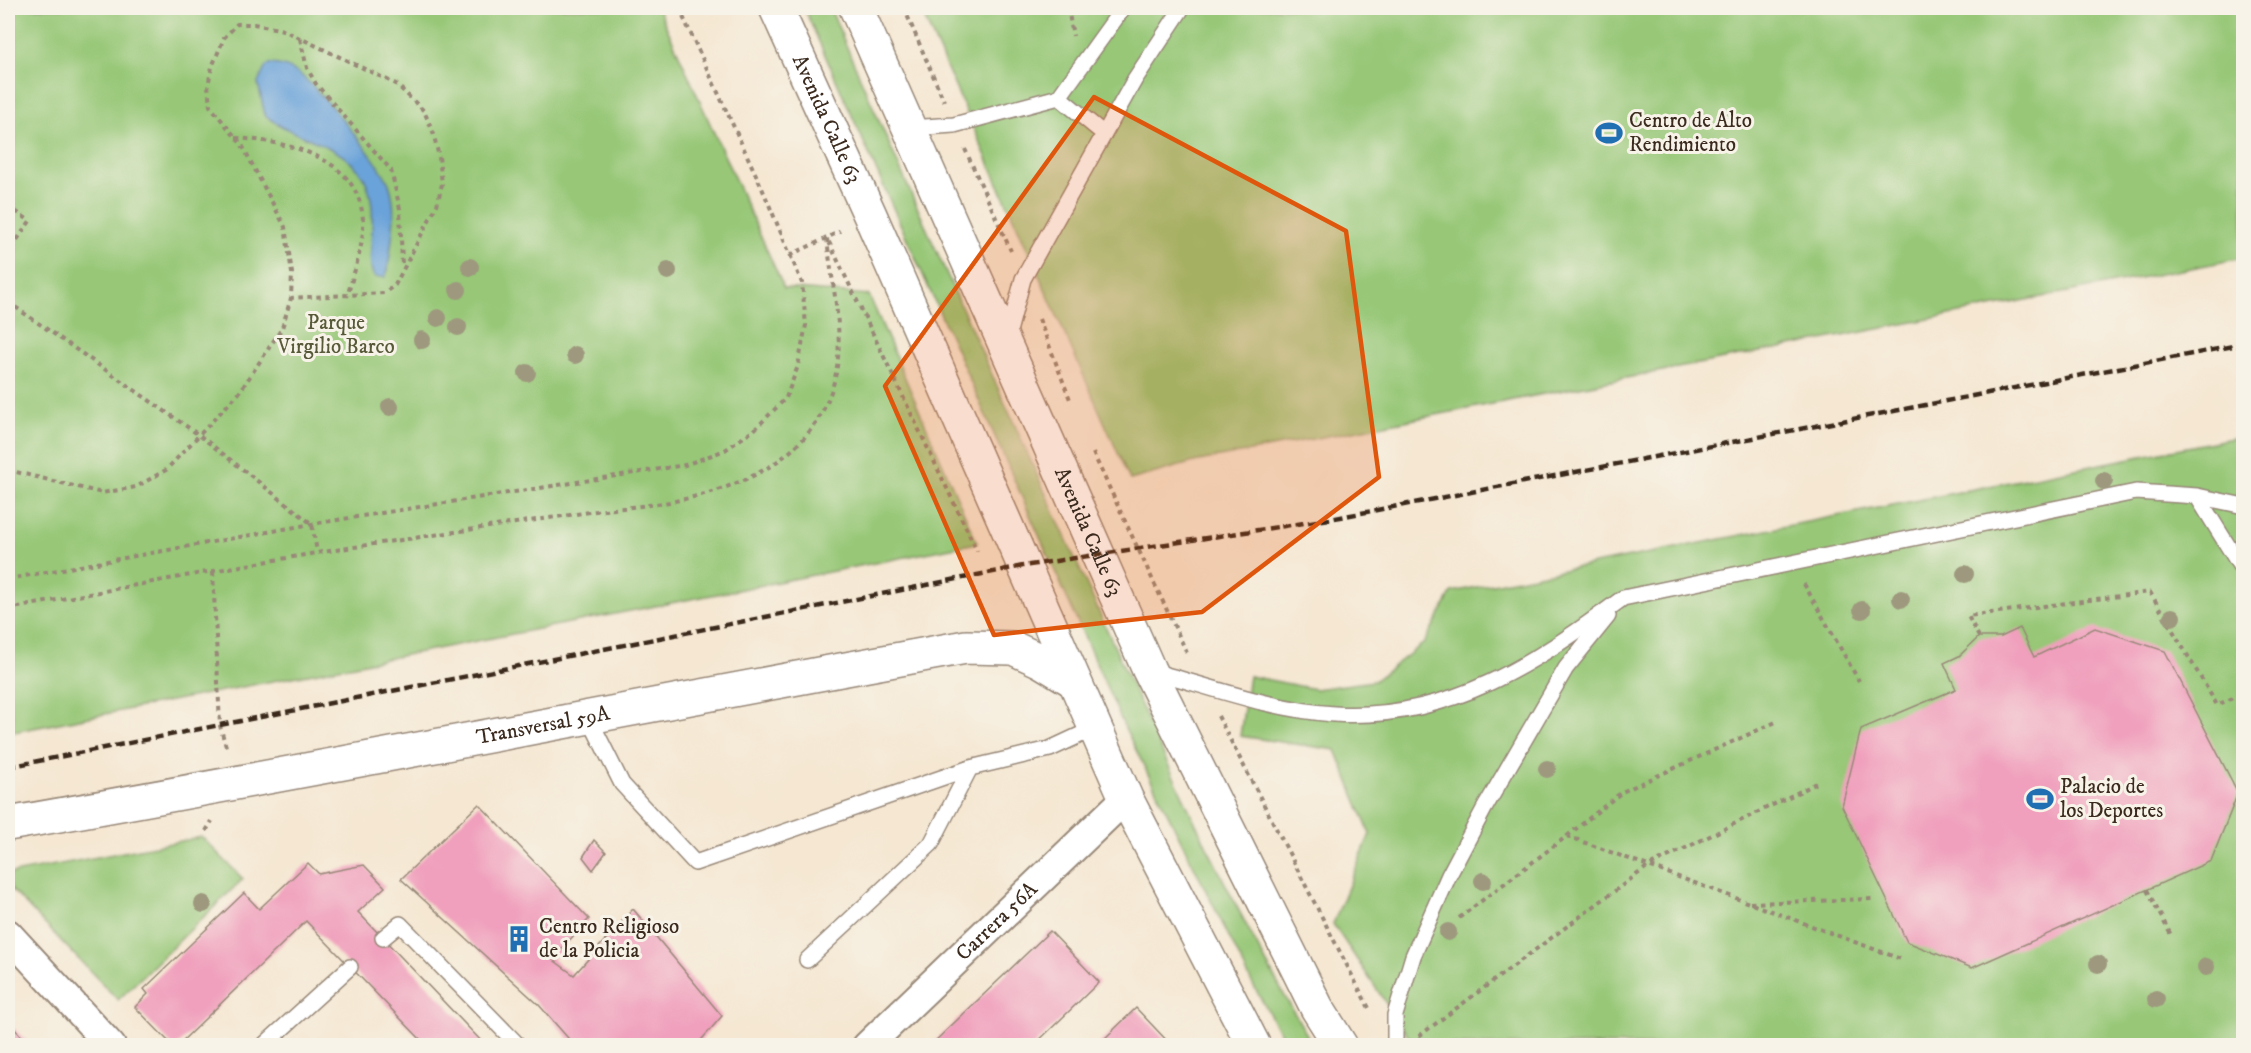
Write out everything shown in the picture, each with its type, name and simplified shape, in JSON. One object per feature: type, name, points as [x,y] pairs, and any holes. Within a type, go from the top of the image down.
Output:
[{"type":"main road","name":"Avenida Calle 63","points":[[776,8],[870,215],[1125,798],[1251,1044]]},
{"type":"main road","name":"Avenida Calle 63","points":[[856,8],[1149,670],[1317,1008],[1341,1046]]},
{"type":"main road","name":"Transversal 59A","points":[[8,824],[236,784],[587,716],[966,647],[1013,648],[1041,661],[1074,681]]},
{"type":"street","name":"Carrera 56A","points":[[867,1046],[1125,798]]},
{"type":"street","points":[[8,934],[104,1043]]},
{"type":"lane","points":[[910,128],[954,126],[1059,97],[1123,8]]},
{"type":"lane","points":[[1005,344],[1023,279],[1135,79],[1182,8]]},
{"type":"lane","points":[[1059,97],[1104,134]]},
{"type":"lane","points":[[1149,670],[1273,704],[1332,714],[1389,714],[1465,693],[1513,673],[1554,649],[1623,598],[2136,492],[2197,496],[2244,506]]},
{"type":"lane","points":[[2197,496],[2244,572]]},
{"type":"lane","points":[[1395,1046],[1395,1015],[1413,956],[1449,875],[1484,808],[1566,668],[1623,598]]},
{"type":"lane","points":[[587,716],[622,784],[695,863],[970,768],[1050,748],[1095,728]]},
{"type":"lane","points":[[807,960],[931,844],[970,768]]},
{"type":"lane","points":[[383,938],[400,924],[519,1046]]},
{"type":"lane","points":[[263,1046],[350,967]]},
{"type":"path","points":[[8,579],[312,524],[685,465],[725,450],[754,430],[786,398],[798,366],[806,326],[802,283],[679,8]]},
{"type":"path","points":[[904,8],[1023,279],[1074,410]]},
{"type":"path","points":[[8,470],[102,493],[136,487],[166,470],[239,393],[282,328],[291,298],[292,273],[285,227],[235,138],[210,106],[208,85],[212,67],[224,38],[237,24],[254,24],[283,30],[396,84],[424,111],[433,132],[442,184],[437,205],[395,285],[384,293],[347,297],[291,298]]},
{"type":"path","points":[[300,38],[307,68],[316,84],[391,170],[400,209],[402,269]]},
{"type":"path","points":[[235,138],[292,146],[319,156],[349,179],[358,193],[363,230],[347,297]]},
{"type":"path","points":[[8,206],[30,221],[8,253]]},
{"type":"path","points":[[790,255],[870,215]]},
{"type":"path","points":[[8,609],[317,552],[692,497],[757,475],[788,454],[809,432],[823,409],[833,385],[841,337],[838,311],[832,290],[827,238]]},
{"type":"path","points":[[827,238],[982,562]]},
{"type":"path","points":[[8,302],[199,435],[312,524],[317,552]]},
{"type":"path","points":[[1093,452],[1202,685],[1373,1016]]},
{"type":"path","points":[[1792,563],[1859,681]]},
{"type":"path","points":[[213,572],[220,726],[236,784]]},
{"type":"path","points":[[1979,637],[1968,616],[2150,592],[2217,705],[2244,693]]},
{"type":"path","points":[[1450,925],[1622,792],[1778,721]]},
{"type":"path","points":[[1414,1030],[1412,1041],[1647,867],[1817,783]]},
{"type":"path","points":[[1567,836],[1901,959]]},
{"type":"path","points":[[2147,890],[2171,935]]},
{"type":"path","points":[[1748,903],[1872,899]]},
{"type":"highlighted area","points":[[1094,97],[1346,231],[1379,477],[1202,612],[994,635],[885,386]]},
{"type":"green space","name":"Parque Virgilio Barco","points":[[8,8],[658,8],[784,288],[869,295],[977,543],[8,733]]},
{"type":"green space","points":[[804,8],[830,8],[1160,748],[1248,928],[1313,1045],[1287,1045],[1252,983],[1124,726]]},
{"type":"green space","name":"Centro de Alto Rendimiento","points":[[920,8],[2243,8],[2243,258],[1194,462],[1130,480]]},
{"type":"green space","points":[[2243,436],[2243,1045],[1414,1045],[1333,924],[1370,834],[1336,750],[1240,736],[1249,676],[1315,689],[1374,681],[1424,643],[1452,592]]},
{"type":"green space","points":[[202,837],[243,879],[118,1000],[8,886],[8,874]]},
{"type":"water","points":[[272,64],[292,69],[319,93],[349,127],[385,177],[390,187],[394,218],[388,270],[385,277],[375,277],[372,270],[371,203],[362,175],[341,155],[277,124],[265,115],[258,83],[266,66]]},
{"type":"building","name":"Palacio de los Deportes","points":[[2020,628],[2034,657],[2095,628],[2165,651],[2238,793],[2211,861],[1972,968],[1907,942],[1842,806],[1861,729],[1956,689],[1944,663],[1959,656],[1979,637],[2001,637]]},
{"type":"building","name":"Centro Religioso de la Policia","points":[[479,804],[589,919],[552,959],[574,975],[633,909],[722,1016],[696,1046],[575,1046],[539,1005],[401,879]]},
{"type":"building","points":[[594,840],[606,852],[593,870],[583,857]]},
{"type":"building","points":[[308,863],[319,874],[364,865],[385,887],[358,912],[486,1046],[427,1046],[306,921],[177,1046],[173,1046],[135,1007],[148,994],[144,989],[244,893],[259,909]]},
{"type":"building","points":[[1050,931],[1099,982],[1033,1046],[930,1046]]},
{"type":"building","points":[[1136,1008],[1172,1046],[1097,1046]]},
{"type":"building","points":[[8,1022],[31,1046],[8,1046]]},
{"type":"railway","points":[[8,767],[1023,566],[1330,519],[2244,344]]},
{"type":"place","name":"Centro de Alto Rendimiento","points":[[1609,133]]},
{"type":"place","name":"Palacio de los Deportes","points":[[2040,799]]},
{"type":"place","name":"Centro Religioso de la Policia","points":[[519,939]]}]
